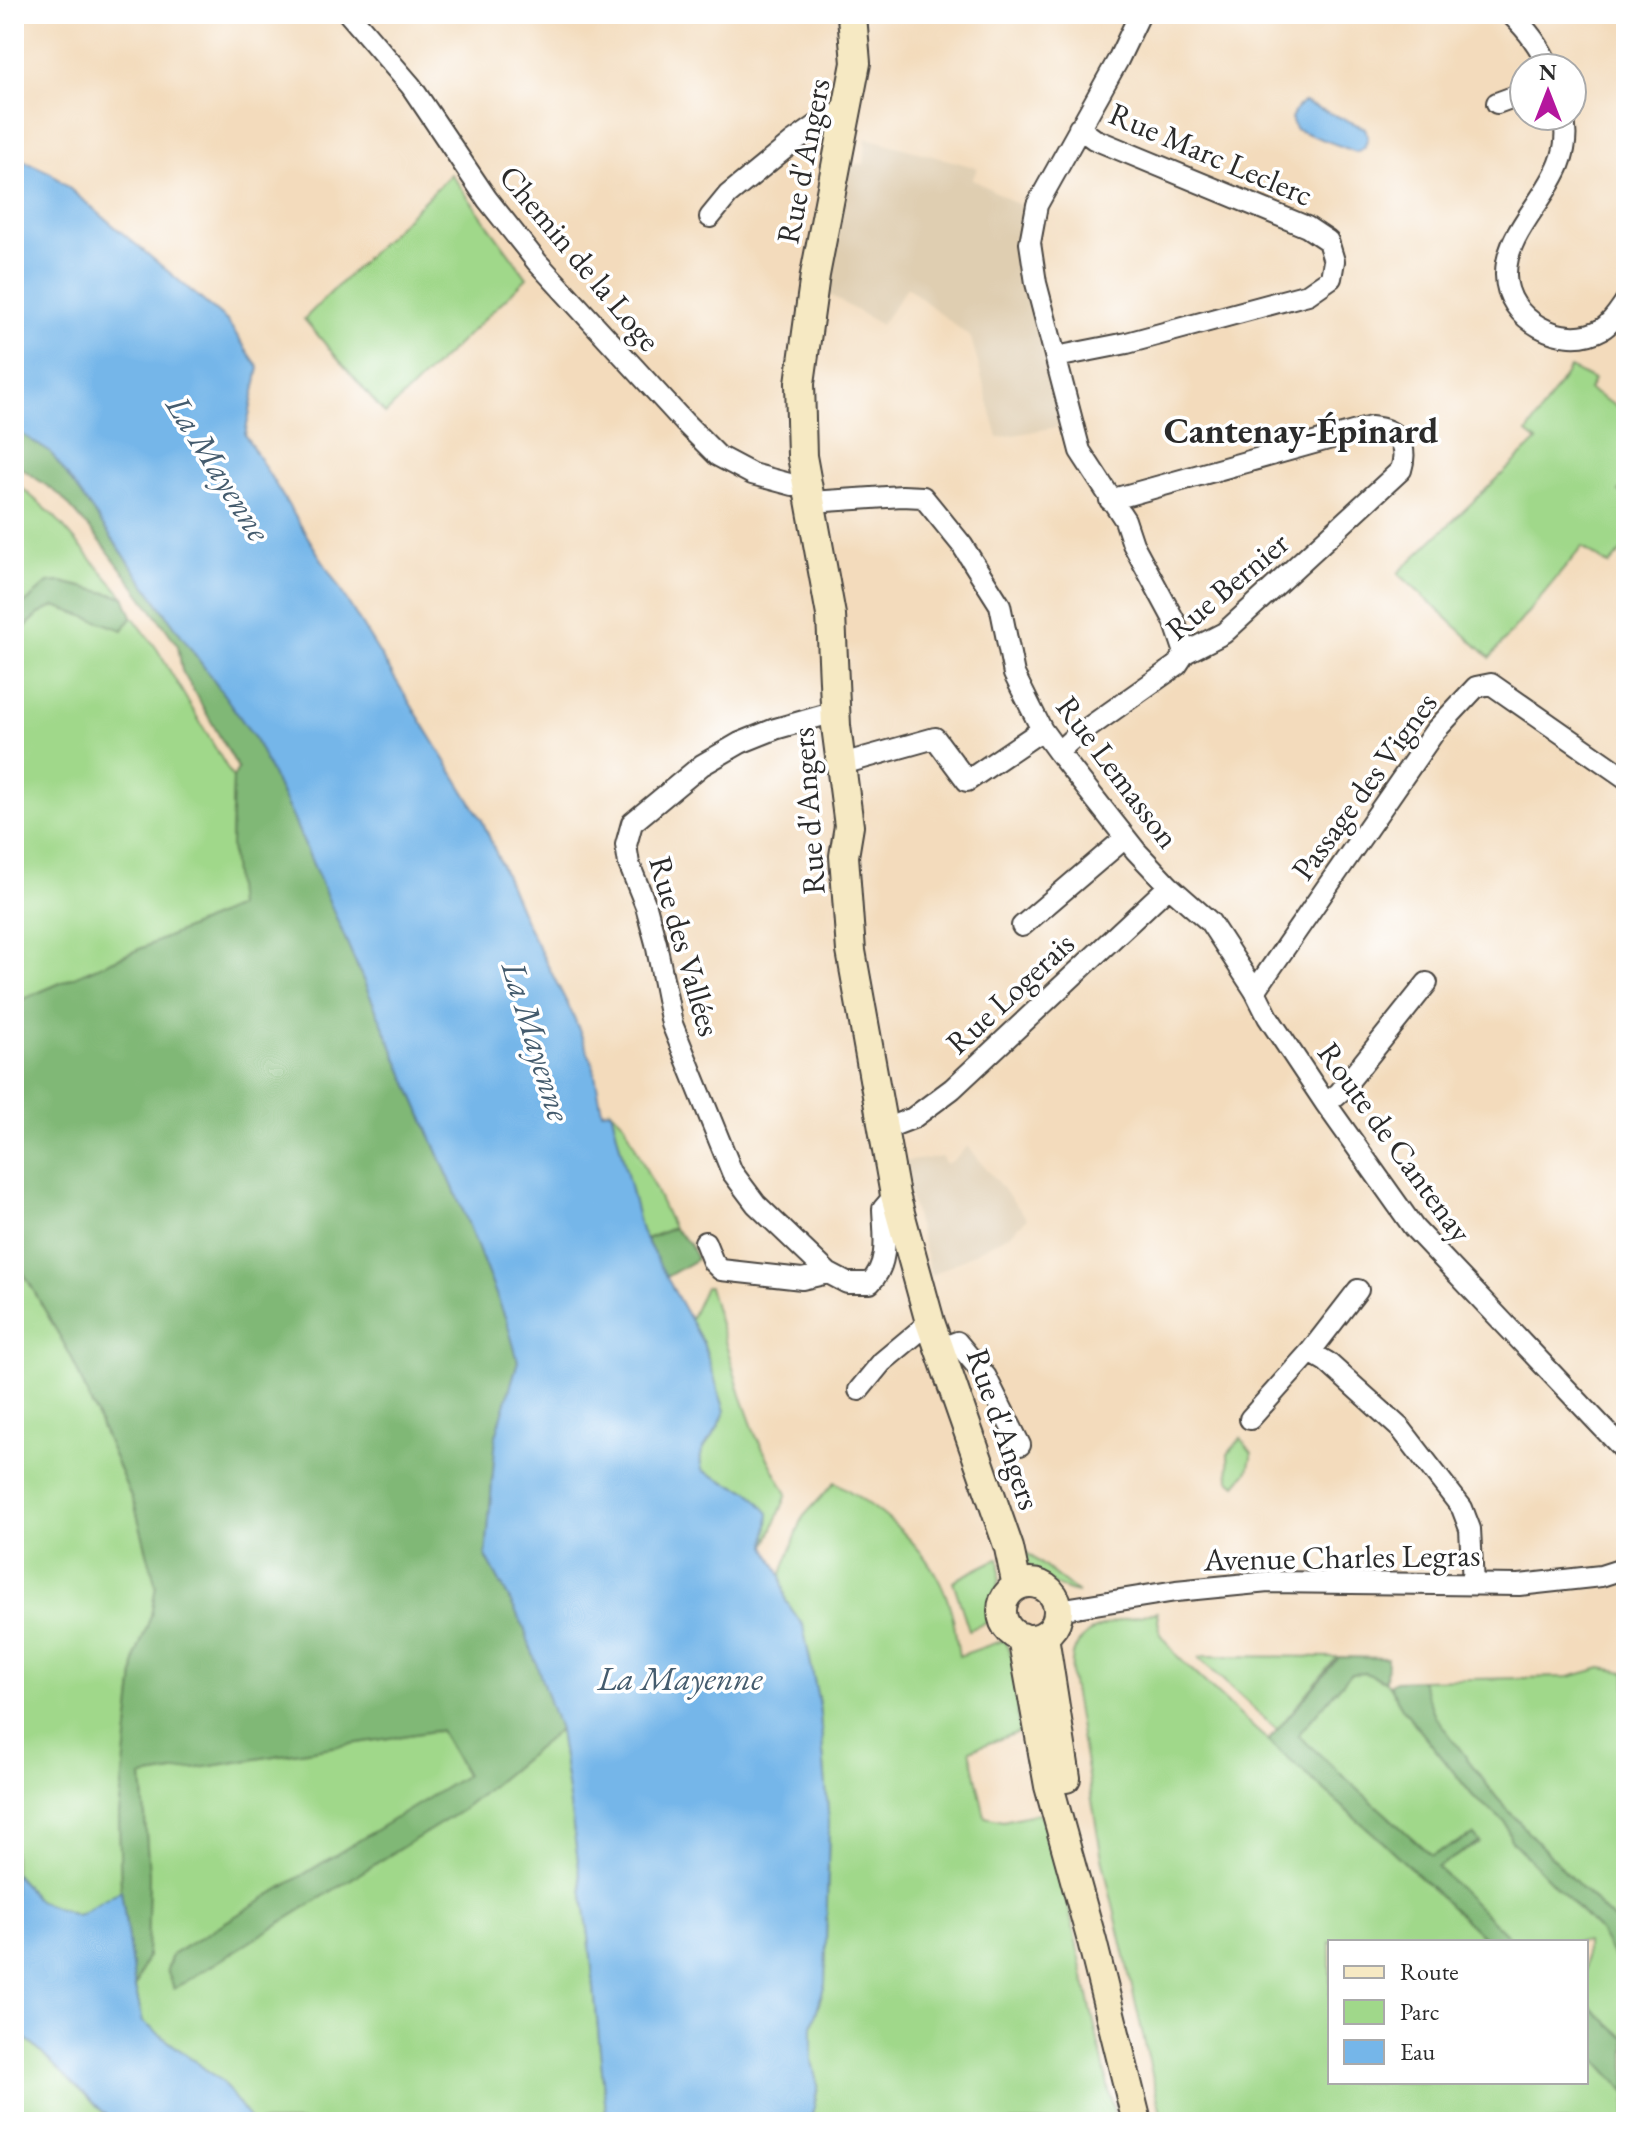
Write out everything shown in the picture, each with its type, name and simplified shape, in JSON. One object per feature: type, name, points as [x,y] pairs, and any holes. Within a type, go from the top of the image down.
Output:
[{"type":"main road","name":"Rue d'Angers","points":[[848,15],[856,63],[805,335],[800,383],[802,456],[831,615],[835,712],[849,826],[844,856],[851,951],[895,1195],[936,1335],[1009,1548],[1017,1586]]},
{"type":"main road","points":[[1026,1583],[1044,1587],[1057,1601],[1058,1610],[1054,1626],[1033,1637],[1013,1633],[1003,1616],[1005,1600],[1017,1586],[1026,1583]]},
{"type":"main road","points":[[1033,1637],[1049,1786],[1137,2122]]},
{"type":"street","name":"Chemin de la Loge","points":[[349,14],[411,86],[487,199],[537,262],[684,422],[718,456],[752,474],[793,485],[809,494]]},
{"type":"street","points":[[1140,14],[1118,60],[1037,205],[1030,243],[1036,283],[1080,451],[1125,520],[1133,544],[1174,620],[1185,653]]},
{"type":"street","points":[[1511,14],[1531,34],[1543,52]]},
{"type":"street","points":[[1497,103],[1508,99]]},
{"type":"street","points":[[710,217],[728,195],[793,142],[830,116],[847,114]]},
{"type":"street","name":"Rue Marc Leclerc","points":[[1056,357],[1127,343],[1308,294],[1331,278],[1334,261],[1328,241],[1307,227],[1094,139],[1079,128]]},
{"type":"street","points":[[1566,132],[1563,156],[1509,251],[1505,275],[1511,297],[1521,315],[1549,332],[1574,335],[1602,329],[1613,320],[1626,301]]},
{"type":"street","name":"Rue Bernier","points":[[1058,752],[1177,665],[1185,653],[1224,633],[1401,470],[1404,452],[1395,434],[1385,428],[1371,427],[1110,500]]},
{"type":"street","name":"Rue Lemasson","points":[[809,494],[923,497],[962,545],[1000,605],[1014,674],[1042,730],[1125,838],[1169,886]]},
{"type":"street","name":"Passage des Vignes","points":[[1255,991],[1435,731],[1476,687],[1491,684],[1626,778]]},
{"type":"street","name":"Rue des Vallées","points":[[828,1273],[756,1204],[732,1172],[720,1148],[672,1024],[653,931],[629,864],[626,845],[632,823],[702,765],[740,743],[775,729],[835,712]]},
{"type":"street","points":[[842,764],[935,738],[967,781],[1042,730]]},
{"type":"street","points":[[1022,926],[1125,838]]},
{"type":"street","name":"Rue Logerais","points":[[882,1130],[913,1118],[952,1089],[1169,886]]},
{"type":"street","name":"Route de Cantenay","points":[[1169,886],[1210,922],[1255,991],[1268,1017],[1414,1228],[1626,1452]]},
{"type":"street","points":[[1326,1104],[1340,1092],[1427,983]]},
{"type":"street","points":[[705,1242],[713,1262],[721,1270],[802,1279],[828,1273],[847,1283],[870,1283],[881,1272],[885,1253],[883,1209],[895,1195]]},
{"type":"street","points":[[1250,1419],[1310,1352],[1358,1290]]},
{"type":"street","points":[[859,1390],[893,1352],[936,1335],[957,1342],[986,1377],[1020,1445]]},
{"type":"street","points":[[1310,1352],[1327,1362],[1401,1429],[1462,1508],[1470,1529],[1473,1584]]},
{"type":"street","name":"Avenue Charles Legras","points":[[1058,1610],[1176,1591],[1268,1582],[1546,1582],[1601,1576],[1626,1568]]},
{"type":"shaded area","points":[[866,138],[978,168],[972,179],[1023,207],[1018,256],[1062,426],[998,438],[971,338],[907,287],[881,325],[826,293],[850,164],[864,164]]},
{"type":"shaded area","points":[[968,1146],[1027,1218],[1012,1233],[931,1276],[901,1162],[942,1157],[945,1164]]},
{"type":"green space","points":[[451,174],[527,278],[385,414],[304,319]]},
{"type":"green space","points":[[1570,368],[1594,380],[1589,390],[1626,412],[1626,483],[1619,492],[1626,497],[1626,547],[1609,565],[1582,547],[1490,658],[1398,573],[1537,441],[1527,433]]},
{"type":"green space","points":[[14,429],[51,453],[254,737],[293,818],[462,1208],[507,1322],[518,1361],[496,1436],[486,1556],[523,1625],[559,1730],[462,1810],[174,1989],[167,1970],[172,1955],[466,1775],[440,1730],[142,1777],[149,1875],[147,1956],[135,1988],[121,1890],[119,1815],[136,1655],[151,1616],[156,1586],[135,1506],[71,1356],[14,1256],[14,1003],[237,907],[231,844],[233,778],[238,768],[182,671],[178,646],[164,626],[101,542],[60,495],[14,463]]},
{"type":"green space","points":[[14,481],[55,517],[124,597],[61,582],[48,583],[14,613]]},
{"type":"green space","points":[[61,582],[124,597],[132,616],[123,630],[55,606],[39,614],[14,638],[14,613],[48,583]]},
{"type":"green space","points":[[55,606],[122,629],[132,616],[157,649],[233,778],[231,844],[238,907],[14,1003],[14,638],[39,614]]},
{"type":"green space","points":[[611,1110],[625,1124],[673,1228],[646,1239],[641,1231]]},
{"type":"green space","points":[[673,1228],[689,1243],[697,1259],[666,1277],[646,1239]]},
{"type":"green space","points":[[14,1256],[71,1356],[135,1506],[156,1586],[151,1616],[136,1655],[119,1815],[121,1890],[78,1916],[38,1901],[14,1873]]},
{"type":"green space","points":[[705,1287],[709,1287],[756,1436],[787,1494],[766,1546],[749,1491],[702,1470],[702,1453],[725,1411],[703,1343],[690,1320]]},
{"type":"green space","points":[[1241,1438],[1252,1453],[1248,1471],[1236,1485],[1229,1479],[1228,1454]]},
{"type":"green space","points":[[835,1482],[889,1519],[919,1550],[942,1586],[950,1607],[959,1656],[1004,1640],[1014,1661],[1019,1732],[970,1750],[985,1817],[1003,1821],[1038,1813],[1052,1833],[1116,2122],[811,2122],[818,2087],[812,2061],[812,2026],[825,1984],[829,1823],[819,1704],[803,1626],[786,1601],[781,1576],[803,1517]]},
{"type":"green space","points":[[1022,1549],[1078,1593],[1043,1578],[1023,1558],[1018,1550]]},
{"type":"green space","points":[[999,1558],[995,1619],[969,1630],[953,1581]]},
{"type":"green space","points":[[1157,1612],[1160,1634],[1179,1658],[1382,1841],[1486,1940],[1328,1940],[1328,2084],[1588,2084],[1588,2050],[1626,2092],[1626,2122],[1163,2122],[1101,1853],[1071,1677],[1074,1652],[1079,1642],[1087,1634],[1109,1623]]},
{"type":"green space","points":[[1337,1657],[1277,1730],[1199,1658]]},
{"type":"green space","points":[[1339,1657],[1387,1658],[1386,1681],[1365,1673],[1350,1674],[1298,1735],[1431,1855],[1474,1835],[1480,1842],[1437,1867],[1512,1940],[1486,1940],[1382,1841],[1268,1741]]},
{"type":"green space","points":[[1601,1668],[1626,1672],[1626,1932],[1497,1798],[1435,1716],[1421,1680],[1569,1677]]},
{"type":"green space","points":[[1365,1673],[1386,1681],[1403,1709],[1473,1796],[1505,1822],[1511,1840],[1598,1930],[1626,1974],[1626,2039],[1588,2005],[1588,1940],[1512,1940],[1436,1867],[1480,1843],[1431,1855],[1297,1735],[1350,1674]]},
{"type":"green space","points":[[1421,1680],[1435,1716],[1497,1798],[1626,1932],[1626,1974],[1598,1930],[1511,1840],[1505,1822],[1473,1796],[1403,1709],[1389,1685],[1395,1681]]},
{"type":"green space","points":[[440,1730],[466,1776],[172,1955],[167,1970],[174,1988],[462,1810],[559,1730],[589,1936],[607,2122],[252,2122],[222,2082],[143,2022],[135,1988],[147,1956],[149,1875],[142,1777]]},
{"type":"green space","points":[[1588,2005],[1626,2039],[1626,2092],[1588,2050]]},
{"type":"green space","points":[[14,2027],[114,2122],[14,2122]]},
{"type":"water","points":[[1304,102],[1365,128],[1368,137],[1364,148],[1356,152],[1295,129],[1291,118]]},
{"type":"water","name":"La Mayenne","points":[[14,156],[51,173],[227,321],[259,368],[245,435],[482,820],[525,921],[573,1015],[593,1064],[602,1111],[611,1110],[641,1231],[703,1343],[725,1411],[702,1453],[702,1470],[749,1491],[769,1513],[766,1546],[781,1576],[786,1601],[803,1626],[819,1704],[829,1823],[825,1984],[812,2026],[812,2061],[818,2087],[811,2122],[607,2122],[589,1936],[559,1730],[523,1625],[486,1556],[496,1436],[518,1361],[507,1322],[462,1208],[293,818],[254,737],[51,453],[14,429]]},
{"type":"water","points":[[14,1873],[38,1901],[77,1916],[121,1890],[143,2022],[222,2082],[252,2122],[114,2122],[14,2027]]},
{"type":"district","name":"Cantenay-Épinard","points":[[1301,430]]}]
